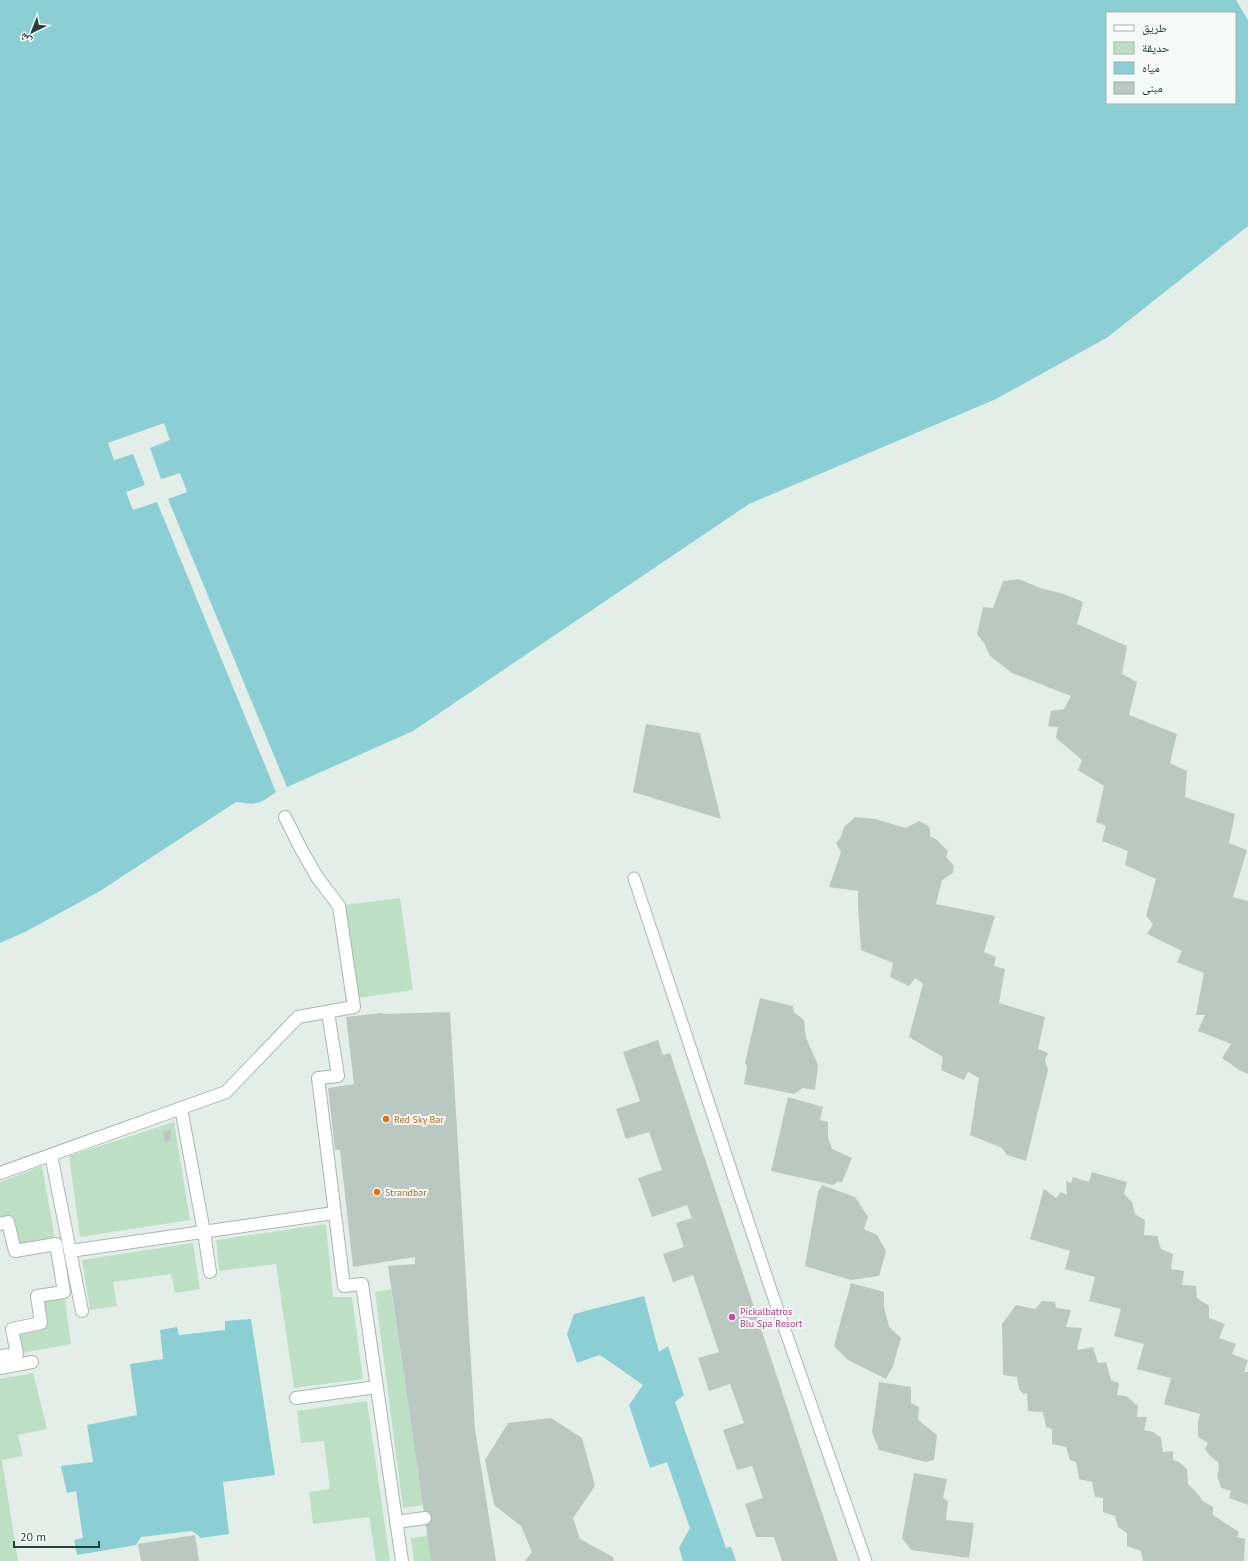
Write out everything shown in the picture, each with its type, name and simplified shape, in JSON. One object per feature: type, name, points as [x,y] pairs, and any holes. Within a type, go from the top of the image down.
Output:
[{"type":"street","points":[[0,1173],[226,1092],[298,1018],[354,1007],[339,906],[317,877],[285,817]]},
{"type":"street","points":[[328,1012],[338,1076],[318,1078],[334,1213],[344,1286],[362,1284],[402,1561]]},
{"type":"street","points":[[181,1108],[210,1272]]},
{"type":"street","points":[[51,1155],[82,1311]]},
{"type":"street","points":[[70,1251],[334,1213]]},
{"type":"street","points":[[0,1224],[8,1222],[15,1251],[56,1244],[64,1292],[37,1296],[41,1323],[12,1329],[17,1354],[0,1356]]},
{"type":"street","points":[[0,1368],[32,1362]]},
{"type":"street","points":[[296,1398],[377,1387]]},
{"type":"street","points":[[396,1522],[425,1518]]},
{"type":"lane","points":[[634,878],[770,1290],[866,1561]]},
{"type":"green space","points":[[400,898],[413,990],[358,998],[344,905]]},
{"type":"green space","points":[[174,1122],[190,1220],[80,1237],[69,1156]]},
{"type":"green space","points":[[42,1166],[56,1244],[15,1251],[8,1223],[0,1224],[0,1182]]},
{"type":"green space","points":[[326,1224],[333,1297],[352,1297],[363,1379],[294,1388],[276,1264],[219,1271],[216,1240]]},
{"type":"green space","points":[[193,1243],[200,1289],[175,1293],[171,1274],[113,1282],[117,1306],[90,1310],[82,1260]]},
{"type":"green space","points":[[391,1289],[423,1505],[403,1508],[375,1292]]},
{"type":"green space","points":[[64,1292],[71,1344],[17,1354],[12,1329],[41,1323],[37,1296]]},
{"type":"green space","points":[[33,1373],[47,1429],[18,1435],[23,1456],[2,1460],[18,1561],[0,1561],[0,1379]]},
{"type":"green space","points":[[367,1401],[390,1561],[376,1561],[369,1517],[313,1524],[309,1492],[330,1489],[324,1441],[301,1443],[297,1411]]},
{"type":"green space","points":[[428,1536],[431,1561],[414,1561],[411,1538]]},
{"type":"water","points":[[0,0],[1236,0],[1248,20],[1248,226],[1108,337],[996,399],[749,504],[413,731],[276,792],[266,799],[254,804],[236,802],[100,891],[25,932],[0,943]]},
{"type":"water","points":[[644,1296],[659,1352],[668,1346],[684,1395],[675,1402],[726,1548],[731,1547],[736,1561],[683,1561],[679,1548],[690,1528],[667,1462],[650,1468],[629,1405],[643,1385],[600,1355],[577,1363],[567,1334],[574,1314]]},
{"type":"water","points":[[251,1319],[275,1475],[223,1482],[229,1534],[201,1538],[192,1531],[141,1537],[136,1545],[77,1555],[74,1540],[83,1538],[76,1491],[67,1493],[61,1466],[93,1462],[87,1425],[137,1415],[130,1364],[163,1359],[160,1330],[177,1327],[179,1335],[225,1330],[225,1321]]},
{"type":"pier","points":[[164,423],[170,440],[150,448],[161,479],[180,473],[187,492],[168,499],[287,787],[276,792],[157,502],[133,510],[126,492],[145,485],[133,454],[114,460],[108,443]]},
{"type":"building","points":[[1019,579],[1040,588],[1064,594],[1083,602],[1077,624],[1127,646],[1122,674],[1137,682],[1129,715],[1177,734],[1170,763],[1187,771],[1185,797],[1235,814],[1229,843],[1247,850],[1233,897],[1248,901],[1248,1074],[1222,1058],[1231,1044],[1198,1031],[1205,1015],[1196,1015],[1204,973],[1177,962],[1182,951],[1147,934],[1153,924],[1146,916],[1156,879],[1125,865],[1128,851],[1102,841],[1106,826],[1096,822],[1104,786],[1078,770],[1082,760],[1056,738],[1058,727],[1048,726],[1051,711],[1064,709],[1071,696],[1012,673],[990,656],[984,643],[977,634],[983,607],[993,608],[1003,581]]},
{"type":"building","points":[[646,724],[700,733],[721,819],[633,792]]},
{"type":"building","points":[[855,817],[875,819],[906,828],[919,821],[927,825],[930,828],[930,836],[937,840],[948,851],[946,857],[954,866],[953,873],[942,880],[936,904],[995,916],[984,952],[996,957],[994,966],[1005,969],[999,1003],[1045,1017],[1038,1049],[1048,1053],[1045,1060],[1048,1070],[1026,1161],[1007,1155],[1002,1148],[970,1135],[979,1078],[968,1072],[964,1080],[941,1070],[943,1057],[909,1037],[923,984],[915,978],[909,986],[890,977],[893,963],[861,950],[858,891],[829,887],[841,852],[836,843],[841,837],[844,827]]},
{"type":"building","points":[[760,998],[793,1006],[794,1012],[804,1020],[806,1038],[818,1065],[815,1090],[803,1088],[794,1094],[744,1084],[747,1067],[745,1063]]},
{"type":"building","points":[[450,1012],[475,1429],[496,1561],[431,1561],[388,1266],[415,1264],[415,1257],[353,1267],[340,1150],[335,1150],[328,1088],[354,1084],[346,1017],[382,1013]]},
{"type":"building","name":"Pickalbatros Blu Spa Resort","points":[[658,1040],[663,1055],[670,1053],[838,1561],[782,1561],[774,1537],[756,1537],[745,1504],[763,1498],[752,1466],[737,1470],[723,1430],[744,1423],[730,1384],[709,1391],[698,1358],[719,1352],[693,1275],[673,1282],[663,1254],[684,1247],[676,1223],[692,1218],[687,1205],[652,1217],[638,1178],[662,1170],[649,1132],[626,1139],[616,1109],[640,1101],[623,1052]]},
{"type":"building","points":[[788,1097],[823,1107],[820,1120],[828,1122],[828,1138],[832,1149],[852,1158],[842,1182],[837,1182],[833,1185],[771,1171]]},
{"type":"building","points":[[170,1130],[171,1141],[165,1142],[163,1131]]},
{"type":"building","points":[[1092,1172],[1127,1182],[1124,1194],[1132,1202],[1135,1214],[1145,1220],[1144,1235],[1157,1236],[1161,1249],[1173,1254],[1171,1269],[1184,1271],[1182,1285],[1196,1286],[1197,1298],[1209,1306],[1209,1318],[1225,1324],[1219,1338],[1236,1344],[1232,1354],[1248,1360],[1244,1372],[1248,1372],[1248,1505],[1229,1498],[1231,1491],[1221,1488],[1217,1475],[1219,1470],[1218,1462],[1209,1455],[1205,1449],[1208,1443],[1198,1437],[1198,1421],[1200,1414],[1164,1404],[1171,1378],[1137,1369],[1144,1344],[1114,1336],[1121,1309],[1089,1301],[1095,1277],[1065,1269],[1070,1251],[1030,1239],[1044,1189],[1056,1198],[1061,1192],[1067,1195],[1066,1181],[1071,1183],[1073,1177],[1089,1182]]},
{"type":"building","points":[[822,1185],[855,1197],[868,1217],[864,1229],[877,1235],[886,1251],[879,1276],[851,1280],[805,1266],[818,1192]]},
{"type":"building","points":[[851,1283],[884,1292],[884,1307],[889,1327],[901,1338],[893,1366],[886,1379],[848,1360],[834,1346]]},
{"type":"building","points":[[1042,1301],[1055,1302],[1056,1308],[1071,1310],[1066,1327],[1082,1328],[1077,1350],[1093,1347],[1098,1363],[1106,1362],[1111,1380],[1119,1383],[1117,1395],[1126,1396],[1138,1406],[1137,1417],[1147,1417],[1144,1430],[1153,1432],[1161,1438],[1163,1452],[1173,1451],[1173,1460],[1179,1462],[1187,1469],[1188,1484],[1203,1501],[1213,1507],[1213,1515],[1239,1532],[1237,1537],[1245,1539],[1244,1561],[1143,1561],[1141,1551],[1127,1546],[1127,1533],[1118,1527],[1115,1516],[1103,1512],[1103,1498],[1095,1497],[1092,1482],[1079,1479],[1076,1462],[1070,1460],[1066,1447],[1052,1444],[1052,1429],[1046,1427],[1043,1412],[1028,1411],[1027,1393],[1023,1394],[1019,1389],[1017,1377],[1003,1375],[1002,1324],[1016,1305],[1035,1309]]},
{"type":"building","points":[[879,1382],[911,1387],[911,1403],[919,1407],[918,1420],[937,1435],[934,1460],[926,1462],[879,1450],[872,1432]]},
{"type":"building","points":[[551,1418],[582,1438],[595,1486],[573,1518],[580,1539],[613,1557],[614,1561],[525,1561],[532,1552],[521,1526],[494,1505],[485,1460],[508,1423]]},
{"type":"building","points":[[914,1473],[947,1479],[943,1498],[948,1501],[946,1520],[974,1523],[969,1558],[911,1550],[902,1538]]},
{"type":"building","points":[[195,1535],[199,1561],[141,1561],[138,1544]]},
{"type":"place","name":"Red Sky Bar","points":[[386,1119]]},
{"type":"place","name":"Strandbar","points":[[377,1192]]},
{"type":"place","name":"Pickalbatros Blu Spa Resort","points":[[732,1317]]}]
